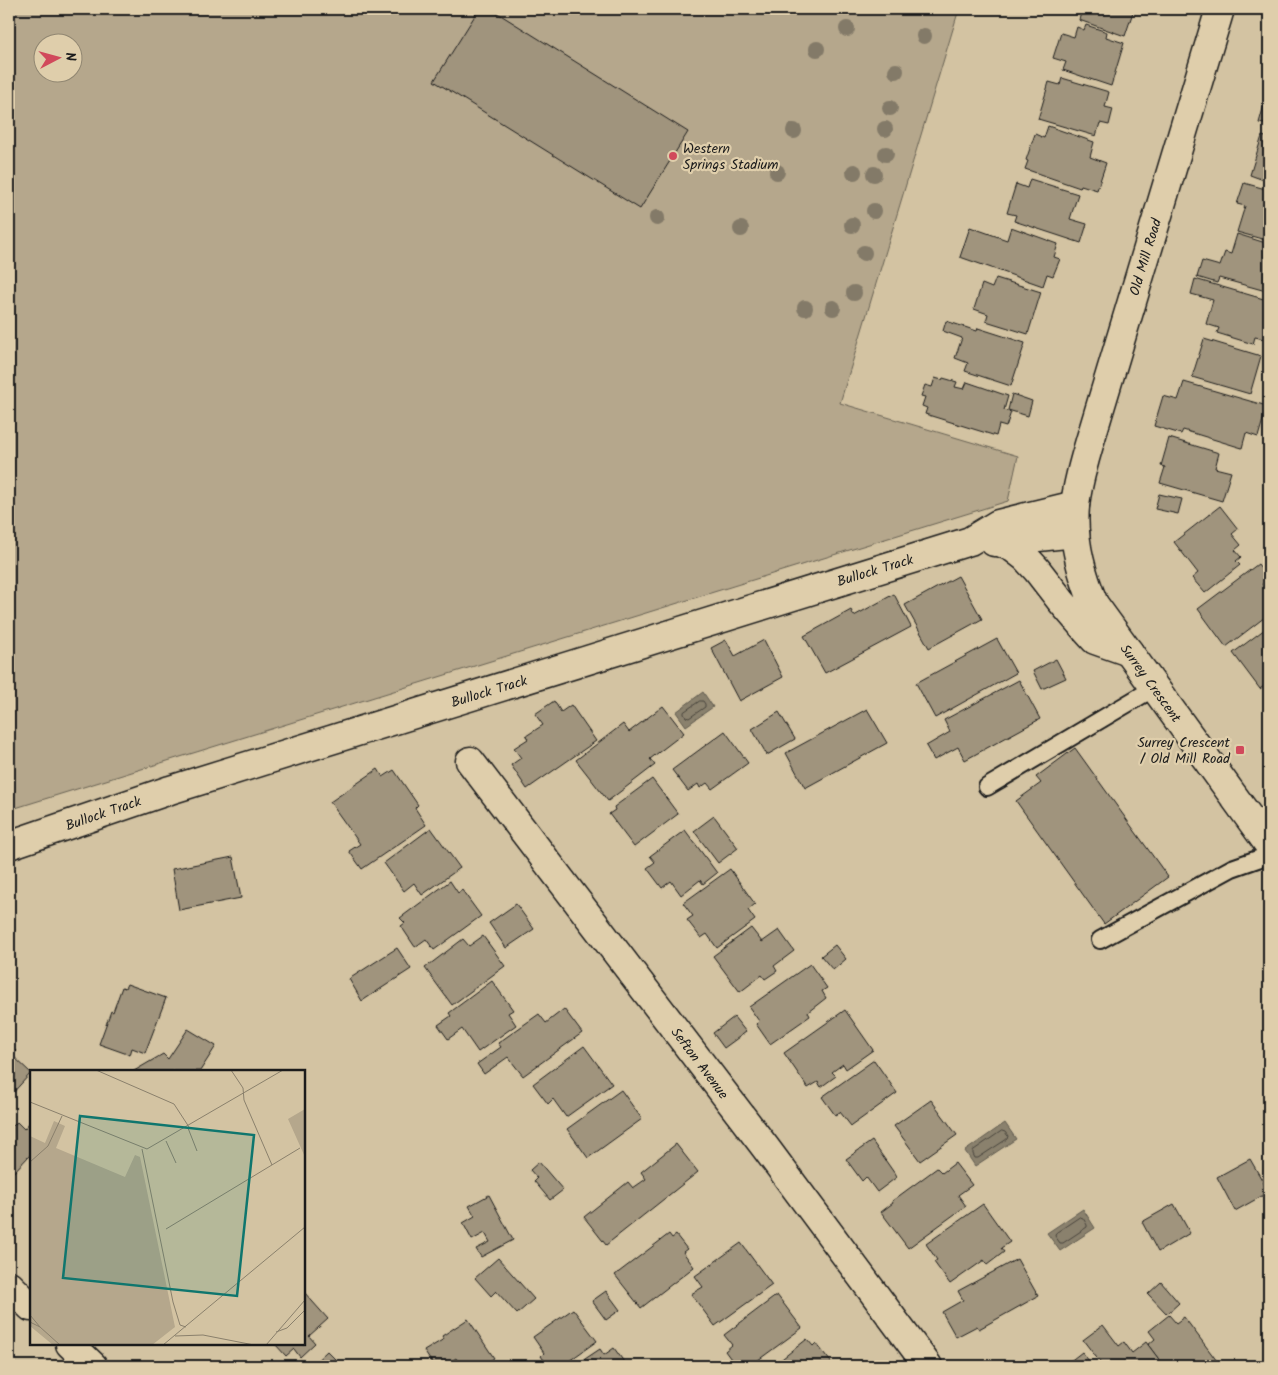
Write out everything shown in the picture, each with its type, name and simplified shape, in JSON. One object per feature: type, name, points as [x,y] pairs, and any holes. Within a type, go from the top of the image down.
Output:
[{"type":"main road","name":"Old Mill Road","points":[[1075,533],[1077,492],[1090,441],[1220,9]]},
{"type":"main road","name":"Bullock Track","points":[[9,845],[170,790],[970,541],[998,524],[1075,505]]},
{"type":"main road","name":"Bullock Track","points":[[970,541],[1000,542],[1075,533]]},
{"type":"main road","name":"Surrey Crescent","points":[[1075,533],[1085,582],[1094,604],[1269,845]]},
{"type":"main road","points":[[1000,542],[1013,548],[1026,558],[1060,601],[1096,640],[1129,652]]},
{"type":"main road","name":"Sefton Avenue","points":[[470,761],[765,1147],[928,1366]]},
{"type":"main road","points":[[9,1285],[30,1306]]},
{"type":"main road","points":[[71,1345],[93,1366]]},
{"type":"lane","points":[[987,787],[1154,688]]},
{"type":"lane","points":[[1100,940],[1232,868],[1269,855]]},
{"type":"shaded area","points":[[9,9],[959,9],[840,403],[1018,456],[1008,501],[9,810]]},
{"type":"water","points":[[703,692],[713,707],[686,726],[676,712]]},
{"type":"water","points":[[1005,1123],[1016,1139],[975,1166],[965,1151]]},
{"type":"water","points":[[1083,1209],[1095,1228],[1060,1251],[1047,1233]]},
{"type":"building","points":[[479,9],[491,9],[688,132],[640,209],[434,81]]},
{"type":"building","points":[[1082,9],[1134,9],[1125,36],[1079,20]]},
{"type":"building","points":[[1086,25],[1107,32],[1106,37],[1124,43],[1111,86],[1063,70],[1066,62],[1053,58],[1061,33],[1074,37],[1077,27],[1084,30]]},
{"type":"building","points":[[1062,78],[1109,92],[1105,107],[1113,109],[1109,125],[1100,123],[1096,136],[1038,119],[1049,82],[1060,85]]},
{"type":"building","points":[[1269,87],[1269,125],[1259,123]]},
{"type":"building","points":[[1048,126],[1094,142],[1090,157],[1106,163],[1097,190],[1081,185],[1080,188],[1025,169],[1028,161],[1026,160],[1035,134],[1044,138]]},
{"type":"building","points":[[1262,136],[1269,138],[1269,182],[1250,175]]},
{"type":"building","points":[[1030,179],[1078,194],[1070,219],[1087,224],[1081,243],[1014,221],[1016,215],[1007,213],[1016,184],[1027,188]]},
{"type":"building","points":[[1244,183],[1269,190],[1269,241],[1237,232],[1245,206],[1237,204]]},
{"type":"building","points":[[970,227],[1007,240],[1011,227],[1058,244],[1054,257],[1060,259],[1053,276],[1047,274],[1043,286],[960,257]]},
{"type":"building","points":[[1237,234],[1269,244],[1269,284],[1266,291],[1219,278],[1217,283],[1197,277],[1202,261],[1220,266],[1225,252],[1231,254]]},
{"type":"building","points":[[996,278],[1041,292],[1028,334],[986,321],[988,314],[974,309],[982,284],[992,288]]},
{"type":"building","points":[[1195,279],[1267,300],[1266,303],[1269,304],[1269,327],[1264,339],[1255,337],[1253,344],[1217,333],[1219,328],[1206,324],[1213,300],[1191,294]]},
{"type":"building","points":[[946,321],[977,331],[978,328],[1025,343],[1011,386],[965,371],[968,363],[955,358],[962,338],[943,331]]},
{"type":"building","points":[[1204,339],[1261,356],[1250,394],[1192,377]]},
{"type":"building","points":[[935,378],[957,382],[955,387],[964,389],[967,382],[1008,396],[1004,410],[1011,412],[1006,427],[999,425],[996,436],[925,414],[927,408],[922,406],[925,397],[921,396],[925,385],[932,387]]},
{"type":"building","points":[[1184,382],[1267,406],[1258,437],[1246,433],[1242,448],[1183,430],[1181,434],[1154,426],[1163,396],[1178,400]]},
{"type":"building","points":[[1012,394],[1032,401],[1028,416],[1008,410]]},
{"type":"building","points":[[1169,438],[1219,453],[1215,468],[1231,472],[1222,501],[1160,483],[1165,467],[1161,466]]},
{"type":"building","points":[[1159,494],[1182,499],[1178,514],[1155,509]]},
{"type":"building","points":[[1220,506],[1238,529],[1232,534],[1241,545],[1235,550],[1241,557],[1236,561],[1240,565],[1205,593],[1192,578],[1198,573],[1174,542]]},
{"type":"building","points":[[1258,564],[1269,579],[1262,584],[1269,592],[1269,614],[1226,647],[1198,609]]},
{"type":"building","points":[[958,576],[982,619],[929,648],[905,605]]},
{"type":"building","points":[[894,594],[911,627],[825,673],[804,636],[851,610],[854,616]]},
{"type":"building","points":[[1269,626],[1269,682],[1260,689],[1233,653]]},
{"type":"building","points":[[997,639],[1016,673],[935,718],[916,683]]},
{"type":"building","points":[[726,640],[735,656],[764,640],[783,677],[739,701],[711,648]]},
{"type":"building","points":[[1056,659],[1066,678],[1042,689],[1033,671]]},
{"type":"building","points":[[1019,680],[1040,719],[965,760],[958,747],[934,760],[926,746],[950,732],[944,720]]},
{"type":"building","points":[[554,701],[561,712],[571,705],[596,741],[527,789],[511,765],[521,758],[514,748],[528,739],[526,736],[543,725],[535,714]]},
{"type":"building","points":[[663,706],[684,733],[650,759],[655,765],[608,801],[576,760],[623,724],[629,732]]},
{"type":"building","points":[[867,709],[887,743],[805,788],[786,753]]},
{"type":"building","points":[[779,712],[795,739],[767,755],[752,729]]},
{"type":"building","points":[[725,731],[748,763],[712,789],[707,783],[700,788],[698,784],[688,791],[672,770]]},
{"type":"building","points":[[1075,748],[1168,877],[1104,924],[1016,801],[1041,783],[1036,777]]},
{"type":"building","points":[[378,769],[383,777],[394,770],[418,805],[415,808],[426,825],[362,869],[349,851],[360,844],[330,802]]},
{"type":"building","points":[[652,779],[678,814],[634,847],[609,814],[615,810],[614,807]]},
{"type":"building","points":[[714,816],[738,848],[718,863],[694,831]]},
{"type":"building","points":[[431,828],[460,868],[422,895],[414,883],[404,891],[384,863]]},
{"type":"building","points":[[685,830],[717,873],[703,884],[700,880],[681,895],[671,881],[662,888],[647,868],[655,862],[650,856]]},
{"type":"building","points":[[233,857],[241,898],[179,910],[172,869]]},
{"type":"building","points":[[730,869],[755,904],[748,910],[755,920],[717,948],[707,934],[701,938],[687,920],[693,916],[683,903]]},
{"type":"building","points":[[450,881],[458,893],[462,890],[481,916],[434,950],[426,939],[415,947],[401,926],[405,923],[400,918]]},
{"type":"building","points":[[516,904],[534,929],[506,948],[489,923]]},
{"type":"building","points":[[751,928],[762,942],[779,930],[794,951],[774,966],[777,971],[765,979],[762,975],[740,992],[713,956]]},
{"type":"building","points":[[483,936],[505,966],[452,1005],[425,968],[463,939],[469,946]]},
{"type":"building","points":[[835,945],[846,959],[833,970],[821,956]]},
{"type":"building","points":[[397,948],[411,969],[362,1001],[349,979]]},
{"type":"building","points":[[810,964],[827,988],[822,991],[826,998],[808,1012],[810,1016],[770,1044],[756,1024],[759,1021],[749,1007]]},
{"type":"building","points":[[492,981],[513,1010],[508,1013],[516,1025],[478,1052],[462,1029],[448,1039],[438,1025],[451,1016],[449,1013]]},
{"type":"building","points":[[127,984],[166,998],[145,1053],[132,1048],[130,1055],[99,1044],[122,987],[125,988]]},
{"type":"building","points":[[564,1009],[582,1033],[523,1076],[508,1057],[484,1074],[477,1064],[501,1047],[498,1043],[539,1014],[546,1023]]},
{"type":"building","points":[[845,1010],[873,1050],[846,1069],[843,1064],[832,1072],[836,1076],[821,1087],[818,1082],[808,1088],[784,1053]]},
{"type":"building","points":[[734,1017],[746,1032],[724,1048],[713,1033]]},
{"type":"building","points":[[188,1029],[216,1046],[201,1070],[136,1070],[163,1054],[168,1059]]},
{"type":"building","points":[[9,1044],[16,1051],[12,1055],[30,1074],[9,1097]]},
{"type":"building","points":[[584,1046],[612,1084],[566,1117],[553,1099],[548,1104],[533,1084]]},
{"type":"building","points":[[874,1060],[897,1093],[851,1126],[840,1112],[835,1115],[822,1097]]},
{"type":"building","points":[[621,1090],[642,1119],[588,1158],[567,1129]]},
{"type":"building","points":[[931,1100],[957,1135],[920,1161],[894,1126]]},
{"type":"building","points":[[17,1122],[24,1129],[30,1122],[30,1155],[9,1177],[9,1130]]},
{"type":"building","points":[[872,1141],[897,1177],[877,1192],[866,1177],[862,1181],[846,1159]]},
{"type":"building","points":[[676,1144],[698,1172],[606,1245],[584,1217],[628,1182],[633,1188],[646,1179],[641,1172]]},
{"type":"building","points":[[1250,1159],[1269,1192],[1235,1211],[1217,1177]]},
{"type":"building","points":[[539,1162],[563,1190],[550,1200],[534,1181],[537,1178],[530,1170]]},
{"type":"building","points":[[955,1163],[972,1185],[958,1195],[966,1206],[908,1248],[881,1212],[893,1203],[892,1201],[937,1168],[942,1173]]},
{"type":"building","points":[[489,1195],[513,1240],[481,1257],[476,1249],[490,1242],[485,1233],[472,1240],[463,1223],[475,1216],[469,1206]]},
{"type":"building","points":[[983,1204],[1010,1242],[1001,1248],[1004,1252],[987,1265],[984,1260],[950,1284],[934,1262],[937,1260],[926,1244]]},
{"type":"building","points":[[1174,1204],[1190,1233],[1158,1252],[1142,1222]]},
{"type":"building","points":[[669,1234],[672,1238],[676,1235],[687,1249],[683,1252],[694,1267],[641,1308],[615,1275]]},
{"type":"building","points":[[741,1243],[772,1285],[715,1326],[691,1294],[703,1287],[695,1276]]},
{"type":"building","points":[[498,1258],[534,1299],[517,1314],[496,1291],[491,1296],[475,1278]]},
{"type":"building","points":[[1017,1259],[1038,1296],[979,1329],[977,1326],[956,1337],[942,1312],[963,1300],[958,1291]]},
{"type":"building","points":[[1161,1282],[1179,1303],[1167,1314],[1148,1294]]},
{"type":"building","points":[[606,1291],[620,1310],[606,1320],[592,1301]]},
{"type":"building","points":[[305,1293],[328,1319],[309,1336],[315,1343],[300,1357],[294,1349],[286,1356],[276,1345],[305,1345]]},
{"type":"building","points":[[777,1295],[802,1328],[750,1366],[736,1366],[725,1351],[732,1345],[724,1335]]},
{"type":"building","points":[[573,1309],[597,1341],[562,1366],[548,1366],[541,1356],[544,1353],[533,1337]]},
{"type":"building","points":[[1169,1315],[1176,1323],[1184,1317],[1220,1365],[1164,1366],[1148,1345],[1155,1339],[1149,1331]]},
{"type":"building","points":[[468,1319],[494,1358],[482,1366],[461,1366],[456,1358],[444,1366],[434,1366],[424,1351],[444,1339],[442,1336]]},
{"type":"building","points":[[1103,1325],[1119,1346],[1124,1342],[1132,1353],[1146,1342],[1164,1366],[1103,1366],[1083,1340]]},
{"type":"building","points":[[807,1339],[813,1346],[816,1343],[834,1366],[781,1366],[778,1362]]},
{"type":"building","points":[[614,1348],[627,1366],[581,1366],[579,1363],[600,1349],[604,1355]]},
{"type":"building","points":[[327,1351],[342,1366],[311,1366]]},
{"type":"building","points":[[1082,1352],[1093,1366],[1064,1366]]},
{"type":"place","name":"Western Springs Stadium","points":[[673,156]]},
{"type":"place","name":"Surrey Crescent / Old Mill Road","points":[[1240,750]]}]
